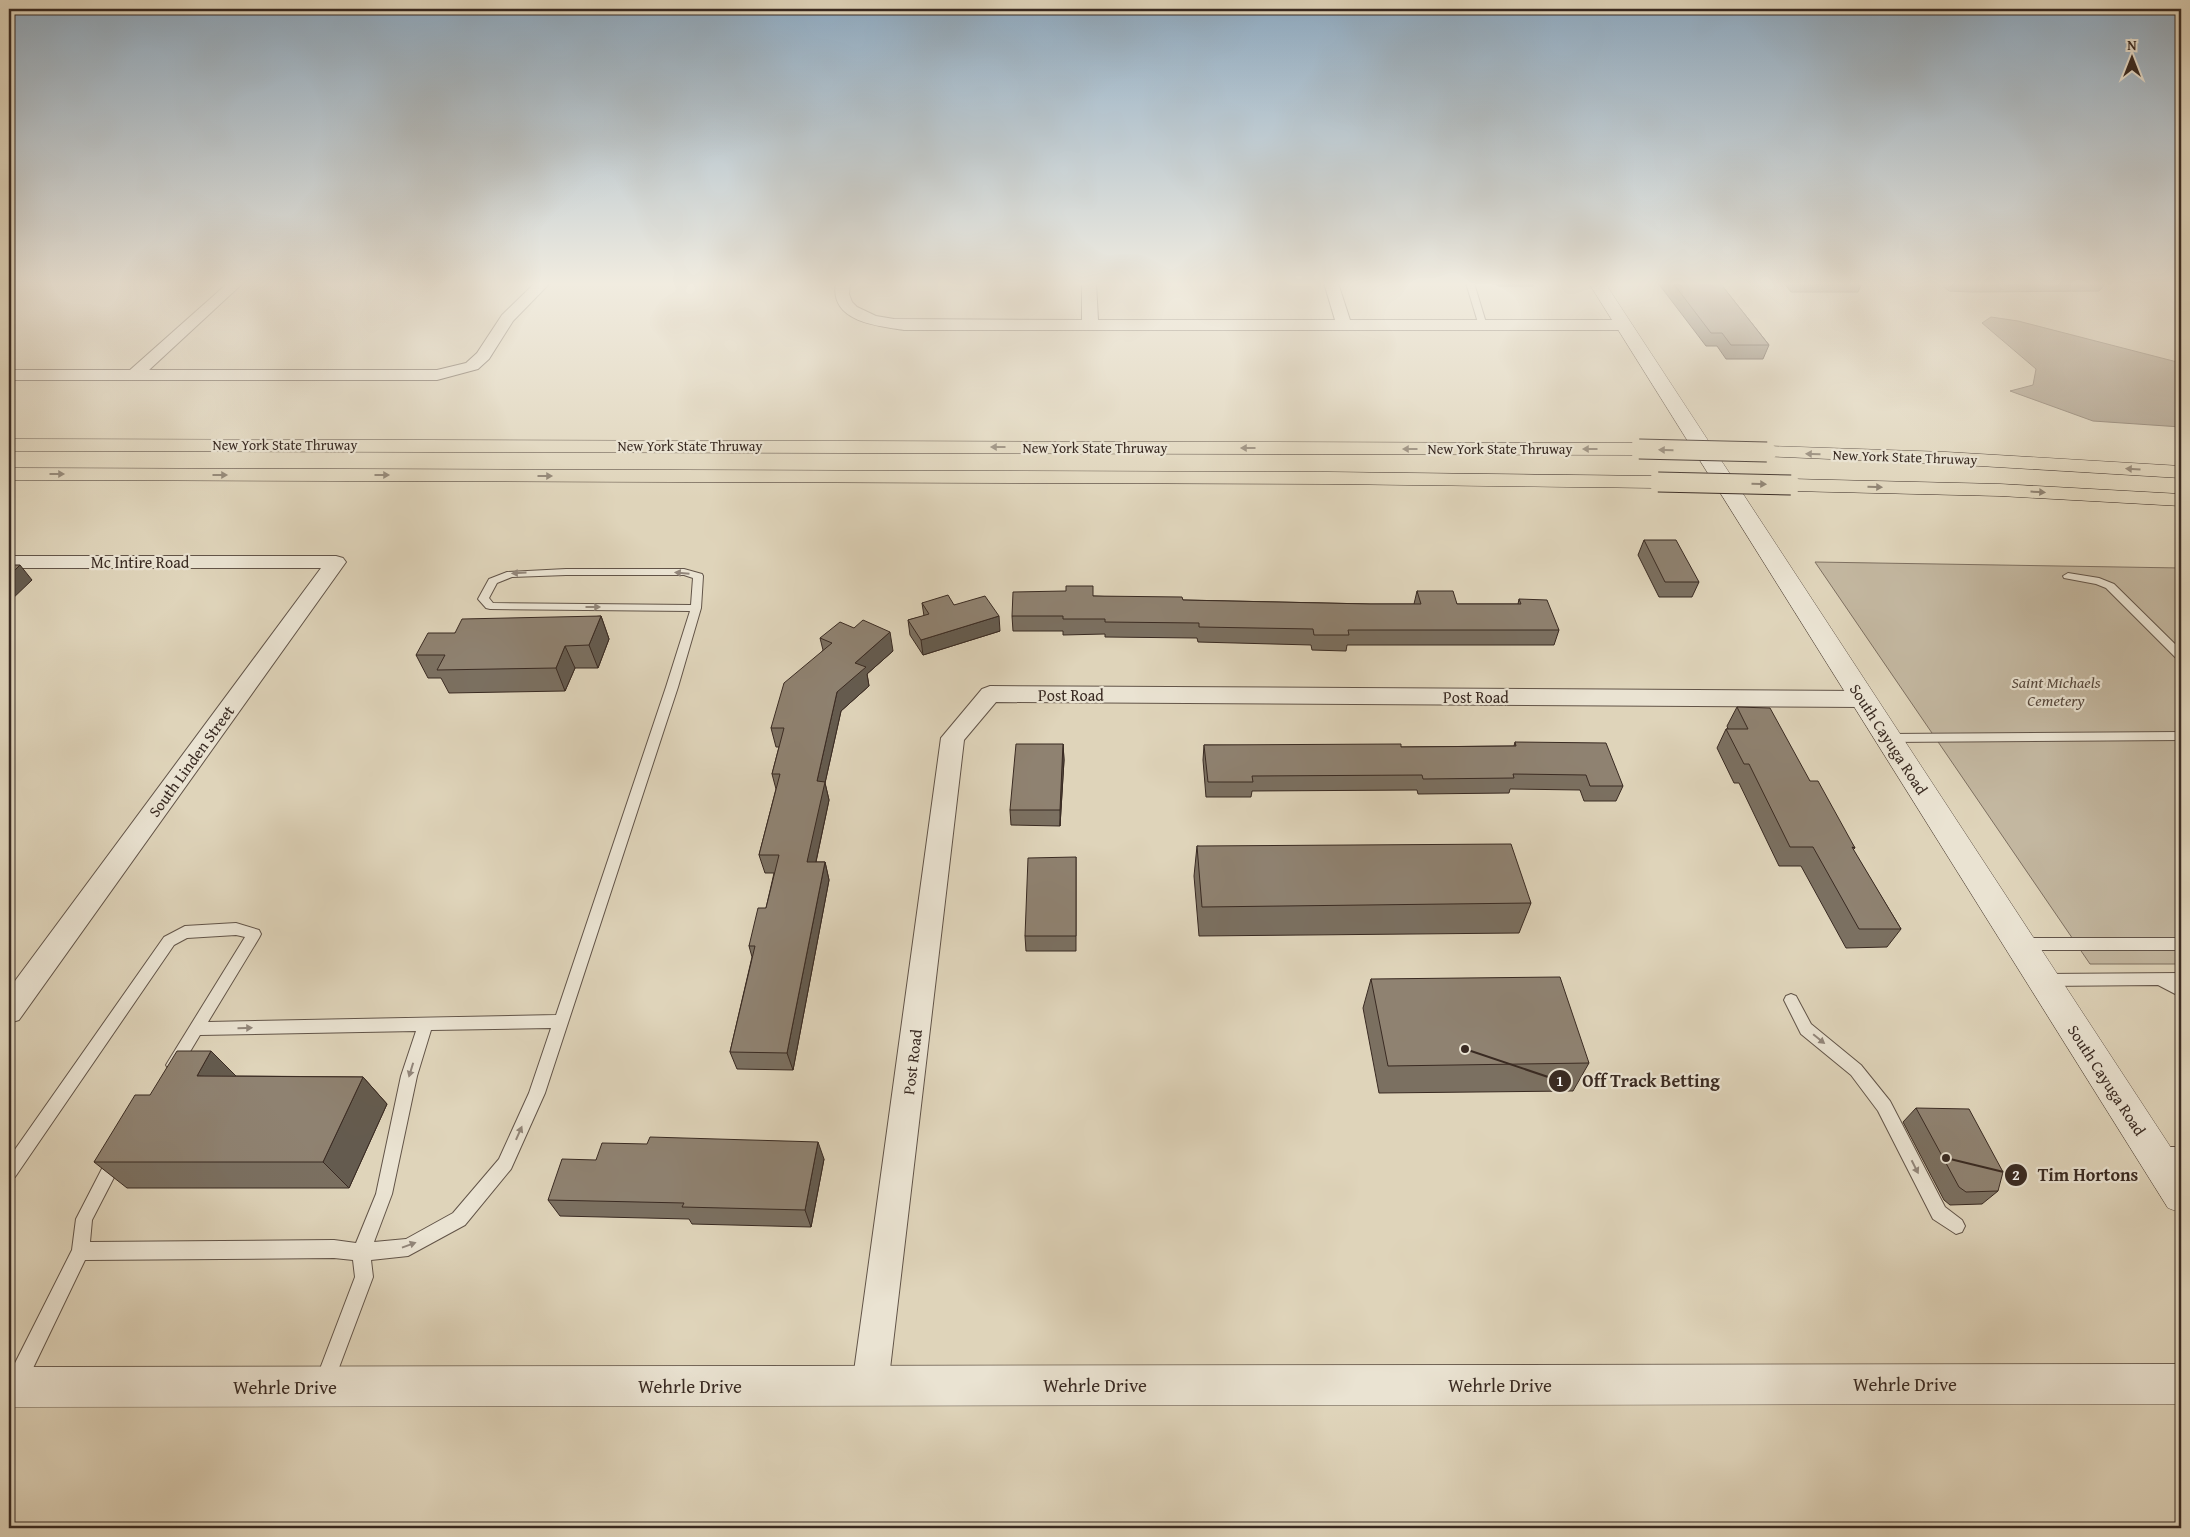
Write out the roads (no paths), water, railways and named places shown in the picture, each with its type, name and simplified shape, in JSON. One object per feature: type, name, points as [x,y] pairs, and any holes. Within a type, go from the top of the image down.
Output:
[{"type":"highway","name":"New York State Thruway","points":[[9,444],[1639,449],[1946,458],[2181,472]]},
{"type":"highway","name":"New York State Thruway","points":[[9,474],[1308,478],[1658,482],[2000,490],[2181,500]]},
{"type":"street","points":[[134,375],[156,355]]},
{"type":"street","points":[[9,375],[437,376],[472,366],[484,355]]},
{"type":"street","name":"South Cayuga Road","points":[[1642,355],[2042,980],[2168,1155],[2181,1195]]},
{"type":"street","name":"Mc Intire Road","points":[[9,562],[272,562]]},
{"type":"street","name":"South Linden Street","points":[[9,1011],[336,562],[272,562]]},
{"type":"street","name":"Post Road","points":[[870,1386],[953,738],[990,694],[1862,698]]},
{"type":"street","name":"Wehrle Drive","points":[[11,1387],[2181,1384]]},
{"type":"lane","points":[[80,1251],[334,1249],[361,1252],[408,1247],[459,1218],[505,1164],[537,1093],[672,687],[696,608],[698,576],[684,572],[511,574],[493,581],[483,599],[490,606],[696,608]]},
{"type":"lane","points":[[2068,576],[2099,581],[2110,586],[2181,656]]},
{"type":"lane","points":[[1888,738],[2181,736]]},
{"type":"lane","points":[[9,1171],[169,942],[185,932],[236,929],[254,934],[166,1078]]},
{"type":"lane","points":[[2019,944],[2181,944]]},
{"type":"lane","points":[[2161,979],[2181,991]]},
{"type":"lane","points":[[2042,980],[2181,979]]},
{"type":"lane","points":[[1791,1000],[1806,1029],[1856,1070],[1884,1106],[1939,1213],[1956,1226]]},
{"type":"lane","points":[[196,1029],[560,1021]]},
{"type":"lane","points":[[322,1387],[364,1277],[361,1252],[384,1194],[409,1076],[426,1024]]},
{"type":"lane","points":[[11,1387],[80,1251],[84,1218],[105,1176],[125,1143]]},
{"type":"place","name":"Off Track Betting","points":[[1465,1049]]},
{"type":"place","name":"Tim Hortons","points":[[1946,1158]]},
{"type":"park label","name":"Saint Michaels Cemetery","points":[[2056,691]]}]
